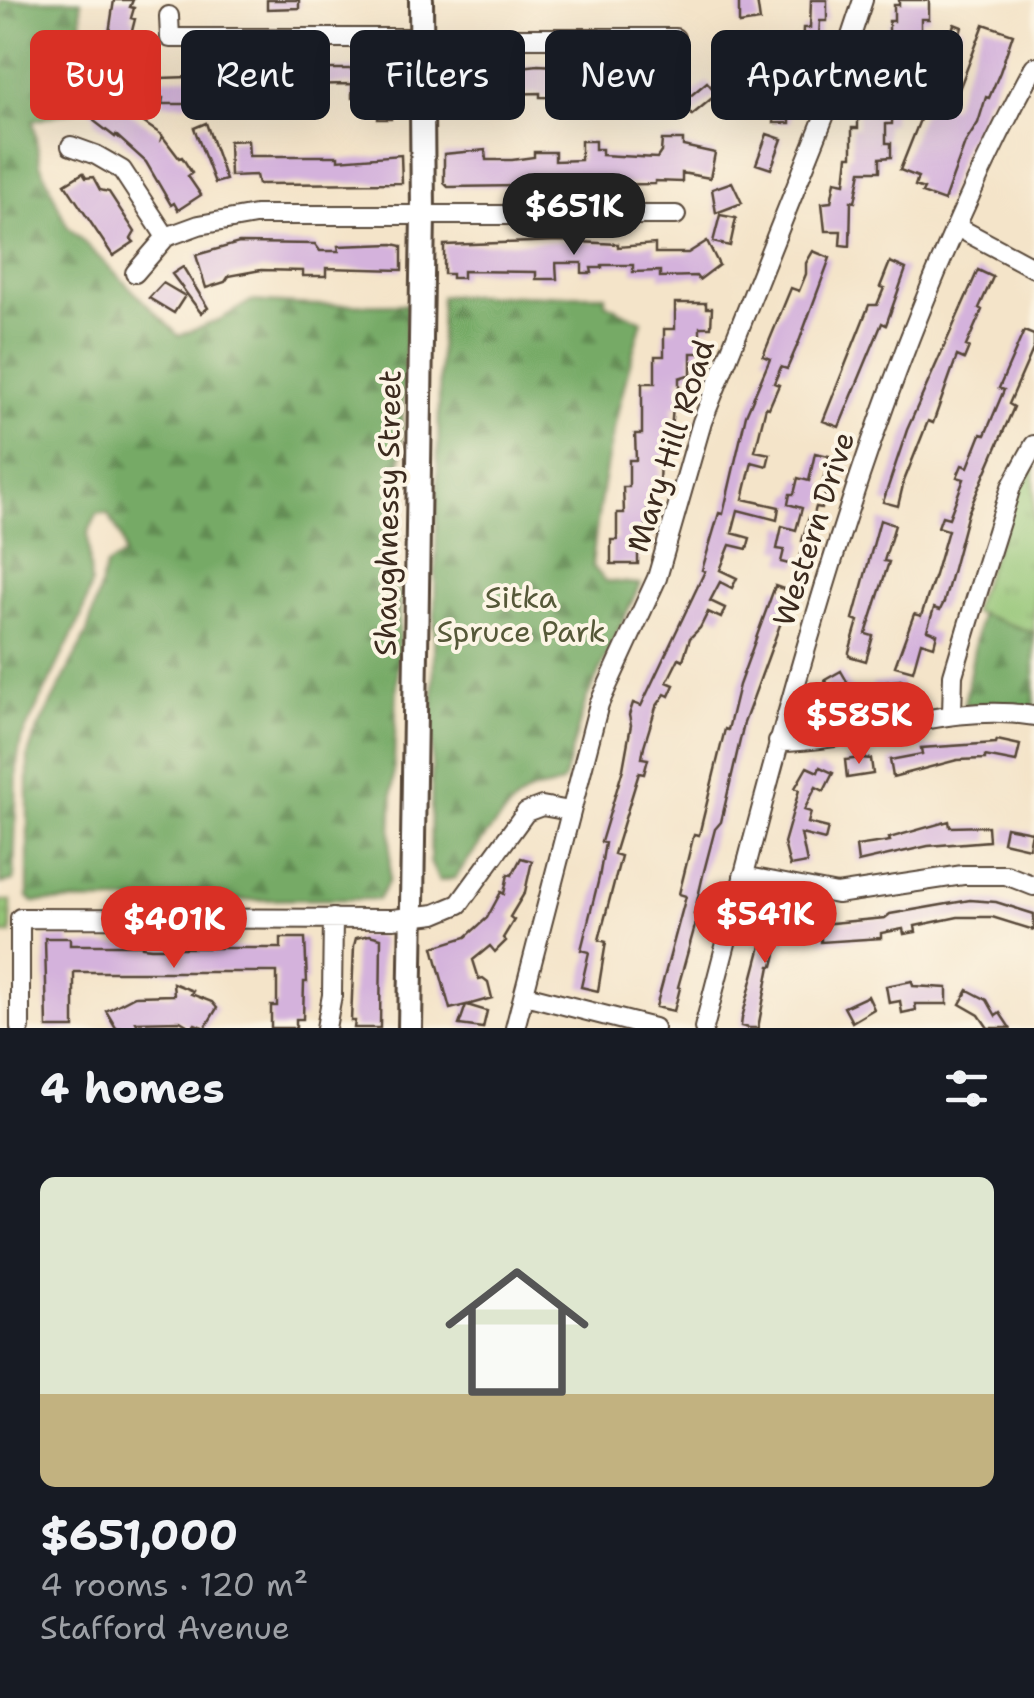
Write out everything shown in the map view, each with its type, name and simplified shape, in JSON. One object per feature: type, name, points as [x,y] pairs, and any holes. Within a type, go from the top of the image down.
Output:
[{"type":"main road","name":"Shaughnessy Street","points":[[420,0],[421,30]]},
{"type":"main road","name":"Shaughnessy Street","points":[[410,1028],[422,120]]},
{"type":"street","name":"Mary Hill Road","points":[[515,1028],[600,704],[657,578],[702,422],[824,116],[863,0]]},
{"type":"street","points":[[169,16],[170,38],[350,38]]},
{"type":"street","name":"Western Drive","points":[[704,1028],[797,670],[880,415],[957,227],[1034,67]]},
{"type":"street","points":[[71,146],[122,170],[166,237]]},
{"type":"street","points":[[134,273],[166,237],[199,225],[256,215],[676,215]]},
{"type":"street","points":[[957,227],[1034,268]]},
{"type":"street","points":[[952,714],[953,675],[976,598],[1004,507],[1034,444]]},
{"type":"street","points":[[778,742],[806,742],[952,714],[1010,712],[1034,716]]},
{"type":"street","points":[[20,1028],[20,918],[410,918],[459,904],[526,812],[542,806],[570,811]]},
{"type":"street","points":[[743,876],[837,894],[963,875],[1006,875],[1034,886]]},
{"type":"street","points":[[326,1028],[332,995],[332,918]]},
{"type":"street","points":[[526,995],[654,1028]]},
{"type":"green space","points":[[0,0],[81,0],[81,30],[30,30],[30,120],[37,120],[33,121],[40,164],[67,226],[179,336],[219,320],[251,301],[407,304],[398,539],[389,551],[388,578],[401,594],[389,881],[378,899],[33,902],[28,897],[28,755],[87,633],[106,566],[124,555],[121,537],[108,514],[98,513],[88,533],[91,585],[82,615],[21,740],[14,881],[0,884]]},
{"type":"green space","name":"Sitka Spruce Park","points":[[605,295],[605,303],[642,321],[611,442],[592,566],[606,581],[640,584],[586,700],[563,782],[517,801],[455,878],[439,881],[430,862],[441,296]]},
{"type":"green space","points":[[1029,457],[1034,459],[1034,633],[972,612]]},
{"type":"green space","points":[[980,614],[1034,633],[1034,709],[996,703],[964,706]]},
{"type":"green space","points":[[0,901],[11,901],[11,934],[0,934]]},
{"type":"building","points":[[114,0],[133,0],[132,30],[109,30]]},
{"type":"building","points":[[267,0],[299,0],[299,8],[267,9]]},
{"type":"building","points":[[739,0],[757,0],[760,21],[739,24]]},
{"type":"building","points":[[811,0],[827,0],[827,21],[820,21],[819,30],[803,30],[810,28]]},
{"type":"building","points":[[899,0],[929,0],[929,19],[921,19],[921,30],[889,30],[889,21],[894,21],[894,5],[899,5]]},
{"type":"building","points":[[984,24],[1013,34],[944,201],[922,193],[924,189],[915,186],[918,177],[900,170],[920,120],[963,120],[963,79]]},
{"type":"building","points":[[545,65],[545,97],[540,97],[540,93],[525,93],[525,67]]},
{"type":"building","points":[[330,69],[350,69],[350,84],[330,84]]},
{"type":"building","points":[[181,77],[181,104],[162,104],[161,78]]},
{"type":"building","points":[[707,82],[711,87],[711,99],[692,115],[691,95]]},
{"type":"building","points":[[140,120],[162,135],[161,139],[182,157],[192,173],[188,176],[201,195],[178,210],[174,203],[171,205],[146,162],[94,121]]},
{"type":"building","points":[[858,120],[892,120],[892,124],[886,124],[891,157],[880,158],[880,171],[861,171],[855,202],[851,201],[850,246],[840,245],[841,231],[825,231],[822,203],[831,202],[835,181],[845,183],[848,156],[852,156],[852,128],[858,128]]},
{"type":"building","points":[[206,123],[226,180],[215,183],[194,128]]},
{"type":"building","points":[[767,134],[782,139],[771,169],[756,164]]},
{"type":"building","points":[[248,140],[249,156],[338,156],[338,160],[401,155],[402,183],[258,184],[256,175],[230,176],[229,141]]},
{"type":"building","points":[[662,140],[683,140],[683,146],[715,153],[710,178],[682,173],[682,182],[655,184],[448,187],[444,183],[444,154],[485,150],[486,160],[512,160],[534,157],[534,152],[555,152],[555,161],[581,160],[581,141],[595,141],[595,149],[602,149],[602,155],[657,158]]},
{"type":"building","points":[[83,173],[86,178],[93,177],[100,190],[109,192],[135,232],[131,239],[134,242],[113,256],[65,184]]},
{"type":"building","points":[[732,182],[742,203],[716,213],[712,189]]},
{"type":"building","points":[[720,215],[736,218],[730,246],[713,242]]},
{"type":"building","points":[[559,241],[618,247],[655,244],[655,253],[688,253],[707,241],[719,265],[699,280],[696,276],[660,277],[660,271],[633,272],[633,265],[602,265],[591,268],[592,273],[582,273],[582,263],[556,263],[557,279],[536,279],[536,272],[463,271],[463,278],[444,274],[444,245]]},
{"type":"building","points":[[239,243],[315,244],[320,251],[339,251],[338,246],[393,244],[402,246],[402,270],[326,268],[326,276],[303,276],[303,271],[261,270],[229,276],[225,282],[206,288],[196,255]]},
{"type":"building","points":[[813,251],[830,258],[800,339],[787,369],[781,367],[774,383],[779,385],[769,408],[766,407],[755,451],[770,454],[767,466],[752,462],[743,499],[779,507],[777,520],[738,510],[732,533],[750,538],[747,549],[730,545],[720,570],[737,578],[732,588],[720,582],[710,601],[725,608],[721,618],[708,612],[667,682],[674,685],[669,696],[665,694],[656,707],[644,746],[642,758],[648,759],[644,774],[639,773],[614,854],[621,856],[599,940],[606,942],[598,991],[581,987],[589,952],[581,950],[599,878],[605,843],[601,842],[623,769],[631,725],[629,715],[633,703],[641,706],[705,571],[702,570],[719,513],[723,514],[746,415],[770,359],[763,356],[791,288],[799,291]]},
{"type":"building","points":[[890,262],[906,269],[886,325],[882,323],[839,427],[823,421],[869,305],[877,305]]},
{"type":"building","points":[[183,267],[208,308],[201,313],[172,274]]},
{"type":"building","points":[[978,270],[993,277],[979,308],[982,310],[966,346],[969,347],[964,359],[957,356],[933,423],[928,421],[904,481],[898,506],[883,502],[907,430]]},
{"type":"building","points":[[163,283],[185,296],[174,313],[149,298]]},
{"type":"building","points":[[675,303],[706,303],[706,308],[712,308],[711,327],[700,327],[700,353],[691,353],[691,374],[679,378],[678,406],[673,406],[671,431],[665,432],[659,484],[652,484],[653,510],[647,510],[646,536],[638,536],[638,564],[611,564],[611,540],[617,540],[617,513],[624,513],[623,487],[629,487],[629,460],[636,460],[635,434],[642,434],[642,383],[655,383],[655,356],[664,356],[664,329],[675,329]]},
{"type":"building","points":[[1024,331],[1034,335],[1034,347],[1009,404],[1014,407],[968,513],[944,602],[940,610],[934,608],[927,630],[937,634],[934,646],[921,642],[913,671],[895,666],[914,614],[921,616],[935,575],[948,530],[938,527],[942,516],[949,518],[964,479],[957,477],[962,465],[968,467],[981,434],[985,435],[1004,390],[999,388]]},
{"type":"building","points":[[815,453],[829,456],[822,485],[827,486],[822,508],[816,507],[813,518],[809,517],[797,566],[781,562],[784,550],[777,549],[782,526],[796,530],[802,508],[788,504],[790,494],[794,494],[798,478],[809,481]]},
{"type":"building","points":[[880,520],[895,525],[884,561],[889,562],[866,634],[873,636],[866,661],[849,656],[849,652],[858,621],[853,619]]},
{"type":"building","points":[[775,586],[792,592],[744,723],[721,822],[715,829],[704,871],[694,914],[698,915],[674,1011],[656,1007],[686,896],[679,894],[694,834],[699,835],[725,729],[728,730],[739,685]]},
{"type":"building","points":[[841,671],[853,692],[834,702],[825,680]]},
{"type":"building","points":[[901,680],[903,692],[873,696],[872,684]]},
{"type":"building","points":[[997,740],[1020,745],[1016,762],[985,756],[893,777],[890,760],[922,754],[921,748]]},
{"type":"building","points":[[871,759],[873,774],[847,778],[845,760]]},
{"type":"building","points":[[807,767],[833,773],[824,791],[816,787],[804,810],[811,812],[808,823],[828,828],[825,840],[801,834],[807,863],[790,866],[784,843],[799,790],[795,788]]},
{"type":"building","points":[[949,821],[950,827],[988,826],[989,841],[928,846],[858,862],[856,846],[890,841],[889,838]]},
{"type":"building","points":[[1006,827],[1032,832],[1029,848],[1003,842]]},
{"type":"building","points":[[521,858],[532,861],[525,892],[503,938],[506,941],[495,952],[490,946],[473,960],[479,979],[488,982],[492,998],[467,1005],[487,1011],[483,1028],[459,1025],[466,1005],[450,1009],[433,947],[466,937],[487,918],[501,892],[504,894],[508,874],[512,875]]},
{"type":"building","points":[[970,900],[996,902],[1034,914],[1034,930],[992,917],[958,917],[915,926],[916,932],[904,934],[903,929],[881,933],[881,938],[821,942],[821,924],[885,918]]},
{"type":"building","points":[[772,904],[788,908],[782,930],[788,931],[770,966],[758,1028],[749,1028],[741,1026],[742,1018]]},
{"type":"building","points":[[45,938],[70,938],[70,945],[281,948],[281,938],[305,938],[307,982],[303,1019],[296,1019],[296,1028],[271,1028],[271,1006],[277,1006],[277,972],[74,972],[74,1028],[47,1028]]},
{"type":"building","points":[[356,938],[381,938],[380,1028],[354,1028],[354,946]]},
{"type":"building","points":[[912,981],[913,986],[947,988],[947,1004],[915,1004],[916,1010],[902,1013],[900,1001],[889,1003],[886,986]]},
{"type":"building","points":[[173,983],[217,1008],[205,1028],[195,1024],[192,1028],[180,1021],[136,1022],[139,1028],[116,1028],[106,1011],[135,996],[174,995]]},
{"type":"building","points":[[968,990],[987,1000],[996,1016],[1000,1013],[1010,1028],[988,1028],[979,1015],[960,1004]]},
{"type":"building","points":[[868,996],[874,1009],[852,1022],[844,1007]]}]
